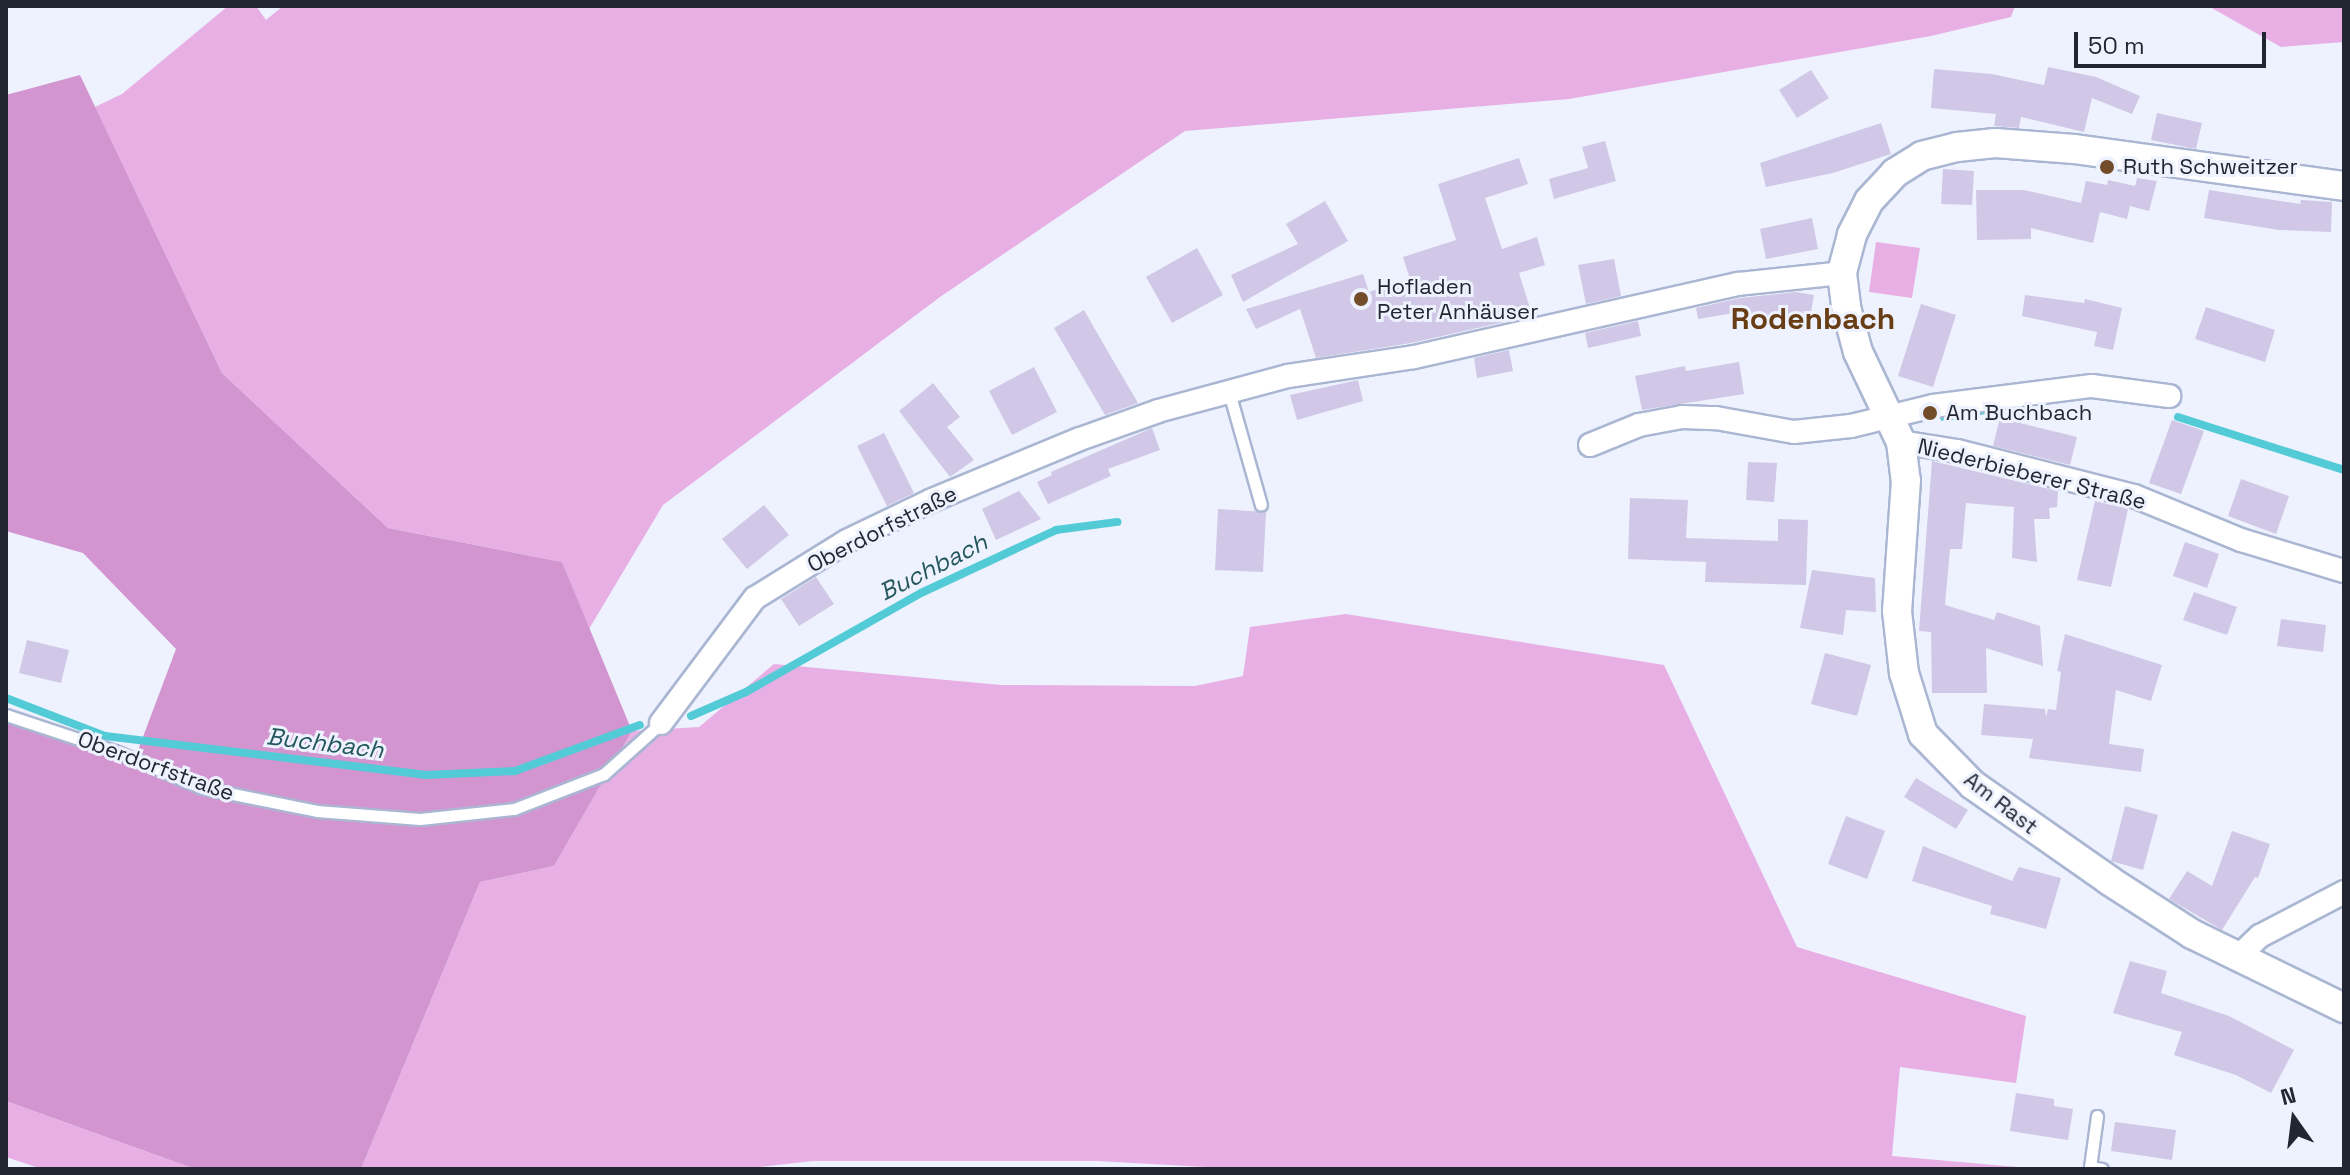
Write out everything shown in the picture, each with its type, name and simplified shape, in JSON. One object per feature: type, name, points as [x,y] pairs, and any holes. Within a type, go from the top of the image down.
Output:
[{"type":"street","points":[[1842,273],[1852,235],[1869,201],[1895,173],[1922,156],[1957,147],[1995,143],[2074,149],[2344,186]]},
{"type":"street","name":"Oberdorfstraße","points":[[661,723],[755,598],[847,541],[930,501],[1080,439],[1158,411],[1288,376],[1414,357],[1738,284],[1842,273]]},
{"type":"street","name":"Am Rast","points":[[1842,273],[1847,311],[1858,352],[1901,442],[1906,480],[1897,611],[1904,673],[1923,734],[1973,785],[2192,934],[2344,1008]]},
{"type":"street","points":[[1590,445],[1639,425],[1682,417],[1716,418],[1794,432],[1851,426],[1890,415],[2092,386],[2169,396]]},
{"type":"street","name":"Niederbieberer Straße","points":[[1901,442],[1957,451],[2134,496],[2241,540],[2344,571]]},
{"type":"street","points":[[2239,956],[2260,936],[2344,892]]},
{"type":"lane","points":[[1229,392],[1261,505]]},
{"type":"lane","name":"Oberdorfstraße","points":[[6,715],[115,751],[203,788],[317,811],[420,819],[514,809],[604,774],[661,723]]},
{"type":"lane","points":[[2097,1116],[2090,1167],[2102,1169]]},
{"type":"shaded area","points":[[228,6],[256,6],[266,20],[283,6],[2015,6],[2011,17],[1931,36],[1569,99],[1185,131],[940,297],[663,505],[589,629],[562,562],[388,528],[222,373],[95,107],[122,94]]},
{"type":"shaded area","points":[[2208,6],[2344,6],[2344,42],[2281,47]]},
{"type":"shaded area","points":[[80,75],[222,373],[388,528],[562,562],[632,731],[554,866],[480,882],[361,1169],[195,1169],[6,1101],[6,717],[132,766],[176,649],[83,553],[6,531],[6,95]]},
{"type":"shaded area","points":[[1876,242],[1920,248],[1912,298],[1869,292]]},
{"type":"shaded area","points":[[1346,614],[1664,665],[1797,947],[2026,1016],[2016,1083],[1900,1067],[1892,1156],[2040,1169],[1241,1169],[1097,1161],[813,1161],[742,1169],[361,1169],[480,882],[554,866],[632,731],[699,727],[774,664],[1001,685],[1195,686],[1243,676],[1250,627]]},
{"type":"shaded area","points":[[6,1101],[195,1169],[42,1169],[6,1157]]},
{"type":"building","points":[[2048,67],[2096,77],[2140,96],[2132,114],[2092,98],[2084,132],[2021,117],[2019,128],[1994,126],[1996,114],[1931,108],[1934,69],[1992,74],[2044,85]]},
{"type":"building","points":[[1811,70],[1829,98],[1797,118],[1779,90]]},
{"type":"building","points":[[2157,113],[2202,123],[2196,149],[2151,140]]},
{"type":"building","points":[[1881,123],[1891,154],[1833,173],[1766,187],[1760,163]]},
{"type":"building","points":[[1605,141],[1616,181],[1554,199],[1549,179],[1588,168],[1582,147]]},
{"type":"building","points":[[1519,158],[1528,184],[1485,198],[1502,249],[1537,237],[1545,265],[1519,273],[1530,308],[1503,317],[1504,322],[1411,343],[1316,358],[1300,309],[1256,329],[1246,309],[1363,274],[1369,292],[1410,279],[1403,257],[1456,240],[1438,184]]},
{"type":"building","points":[[1943,169],[1974,171],[1972,205],[1941,204]]},
{"type":"building","points":[[2137,178],[2157,181],[2149,211],[2130,206],[2127,219],[2100,212],[2093,243],[2031,228],[2031,239],[1977,240],[1976,190],[2024,190],[2081,203],[2086,181],[2107,185],[2108,180],[2135,186]]},
{"type":"building","points":[[2209,190],[2300,204],[2301,200],[2332,202],[2331,232],[2279,230],[2204,218]]},
{"type":"building","points":[[1325,201],[1348,241],[1243,302],[1231,275],[1298,244],[1286,224]]},
{"type":"building","points":[[1812,218],[1818,249],[1766,259],[1760,229]]},
{"type":"building","points":[[1197,248],[1223,295],[1172,323],[1146,277]]},
{"type":"building","points":[[1614,259],[1621,296],[1586,304],[1578,265]]},
{"type":"building","points":[[1796,292],[1814,295],[1809,324],[1740,312],[1698,319],[1696,308],[1740,298]]},
{"type":"building","points":[[2025,295],[2084,303],[2085,299],[2122,308],[2113,350],[2094,346],[2097,332],[2022,316]]},
{"type":"building","points":[[1921,304],[1956,315],[1933,387],[1898,376]]},
{"type":"building","points":[[2206,307],[2275,330],[2265,362],[2195,339]]},
{"type":"building","points":[[1084,310],[1138,403],[1105,415],[1054,328]]},
{"type":"building","points":[[1638,321],[1641,336],[1588,348],[1585,333]]},
{"type":"building","points":[[1509,350],[1513,371],[1477,378],[1474,358]]},
{"type":"building","points":[[1739,362],[1744,394],[1642,410],[1635,376],[1685,366],[1686,371]]},
{"type":"building","points":[[1034,367],[1057,412],[1012,435],[989,391]]},
{"type":"building","points":[[1358,380],[1363,401],[1297,420],[1290,395]]},
{"type":"building","points":[[933,383],[960,417],[947,427],[974,460],[950,477],[899,411]]},
{"type":"building","points":[[2000,418],[2077,437],[2070,465],[1993,446]]},
{"type":"building","points":[[2172,420],[2204,431],[2181,494],[2149,483]]},
{"type":"building","points":[[1152,428],[1160,450],[1108,469],[1111,476],[1048,504],[1037,482],[1052,475],[1051,472]]},
{"type":"building","points":[[884,433],[914,493],[887,506],[857,446]]},
{"type":"building","points":[[1932,461],[2058,491],[2057,507],[2049,508],[2050,519],[2034,519],[2037,562],[2012,558],[2014,507],[1966,503],[1962,549],[1950,549],[1945,605],[1994,620],[1997,612],[2040,626],[2043,666],[1986,648],[1987,693],[1932,693],[1931,632],[1919,631]]},
{"type":"building","points":[[1748,462],[1777,463],[1774,502],[1746,500]]},
{"type":"building","points":[[2241,479],[2289,496],[2276,534],[2228,516]]},
{"type":"building","points":[[1019,491],[1041,519],[996,540],[982,509]]},
{"type":"building","points":[[1630,498],[1688,500],[1686,538],[1778,541],[1778,519],[1808,520],[1806,585],[1705,582],[1706,562],[1628,559]]},
{"type":"building","points":[[2095,501],[2128,509],[2111,587],[2077,580]]},
{"type":"building","points":[[764,505],[789,535],[747,569],[722,539]]},
{"type":"building","points":[[1218,509],[1266,512],[1263,572],[1215,570]]},
{"type":"building","points":[[2185,542],[2219,554],[2207,588],[2173,576]]},
{"type":"building","points":[[1812,570],[1875,578],[1876,612],[1846,610],[1843,635],[1800,628]]},
{"type":"building","points":[[816,577],[834,604],[799,626],[781,599]]},
{"type":"building","points":[[2194,592],[2237,607],[2227,635],[2183,620]]},
{"type":"building","points":[[2281,619],[2326,625],[2323,652],[2277,646]]},
{"type":"building","points":[[2065,634],[2162,665],[2151,701],[2116,690],[2109,744],[2144,749],[2141,772],[2029,758],[2033,739],[1981,735],[1984,704],[2045,709],[2046,717],[2048,709],[2056,710],[2061,672],[2057,671]]},
{"type":"building","points":[[27,640],[69,650],[61,683],[19,673]]},
{"type":"building","points":[[1825,653],[1871,665],[1857,716],[1811,704]]},
{"type":"building","points":[[1916,778],[1968,810],[1956,829],[1904,797]]},
{"type":"building","points":[[2125,806],[2158,815],[2143,870],[2111,861]]},
{"type":"building","points":[[1846,816],[1885,831],[1867,879],[1828,864]]},
{"type":"building","points":[[2232,831],[2270,844],[2258,878],[2255,877],[2222,930],[2169,899],[2187,871],[2212,886]]},
{"type":"building","points":[[1923,846],[2012,881],[2019,867],[2061,878],[2046,929],[1990,914],[1992,906],[1912,881]]},
{"type":"building","points":[[2130,961],[2167,971],[2161,993],[2229,1016],[2294,1050],[2271,1093],[2236,1075],[2174,1055],[2182,1032],[2113,1013]]},
{"type":"building","points":[[2016,1093],[2054,1099],[2054,1106],[2073,1109],[2068,1140],[2010,1131]]},
{"type":"building","points":[[2115,1122],[2176,1130],[2172,1160],[2111,1151]]},
{"type":"waterway","name":"Buchbach","points":[[1944,417],[1998,408]]},
{"type":"waterway","name":"Buchbach","points":[[2178,417],[2344,470]]},
{"type":"waterway","name":"Buchbach","points":[[691,716],[746,692],[921,593],[1056,530],[1117,522]]},
{"type":"waterway","name":"Buchbach","points":[[6,698],[105,736],[425,775],[515,771],[640,725]]},
{"type":"place","name":"Ruth Schweitzer","points":[[2107,167]]},
{"type":"place","name":"Hofladen Peter Anhäuser","points":[[1361,299]]},
{"type":"place","name":"Am Buchbach","points":[[1930,413]]},
{"type":"district","name":"Rodenbach","points":[[1813,319]]}]
